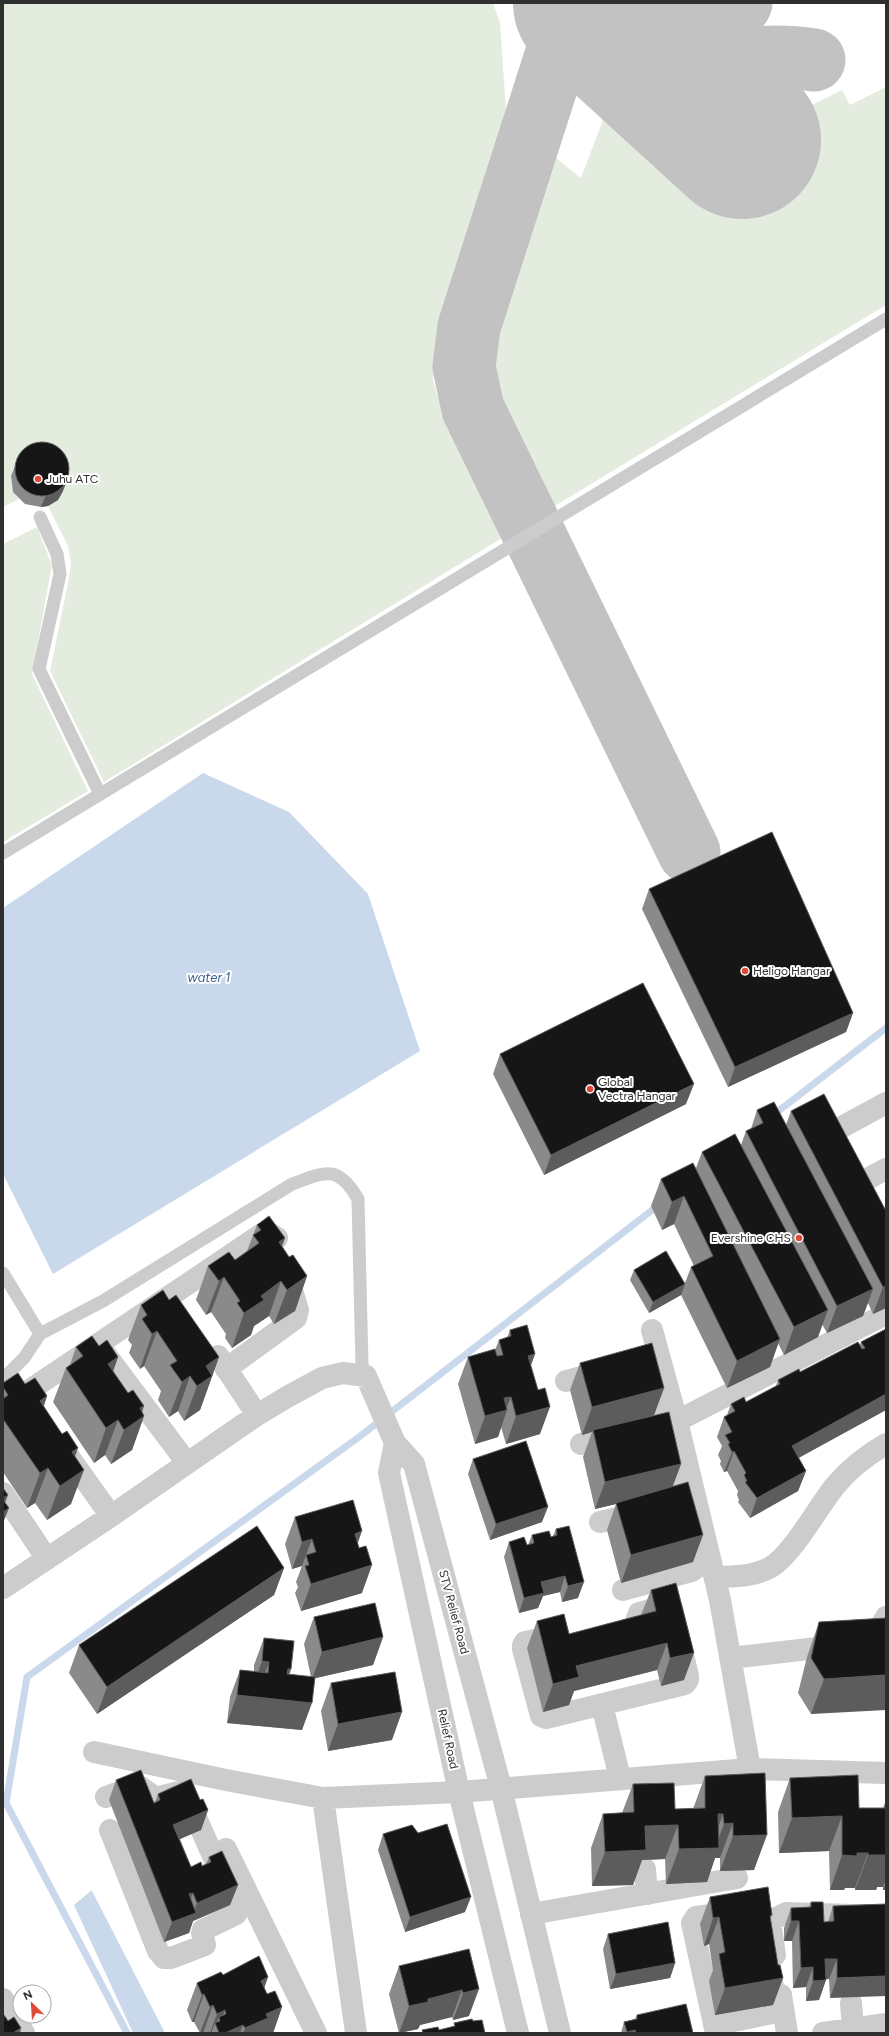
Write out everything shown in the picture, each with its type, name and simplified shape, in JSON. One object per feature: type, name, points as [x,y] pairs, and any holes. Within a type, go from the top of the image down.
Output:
[{"type":"street","points":[[831,1133],[886,1103]]},
{"type":"street","points":[[820,1112],[862,1191],[886,1169]]},
{"type":"street","points":[[3,1408],[174,1292],[267,1232],[276,1238],[298,1310],[298,1316],[292,1322],[226,1369]]},
{"type":"street","points":[[174,1292],[187,1312]]},
{"type":"street","points":[[580,1444],[668,1423],[825,1345],[874,1314]]},
{"type":"street","points":[[814,1324],[825,1345]]},
{"type":"street","points":[[652,1330],[668,1423],[688,1501],[715,1577],[750,1769]]},
{"type":"street","points":[[205,1337],[257,1415]]},
{"type":"street","points":[[98,1344],[187,1463]]},
{"type":"street","points":[[766,1349],[776,1370]]},
{"type":"street","points":[[566,1381],[631,1363],[644,1366],[668,1423]]},
{"type":"street","points":[[3,1588],[112,1516],[257,1415],[322,1378],[343,1373],[369,1381]]},
{"type":"street","name":"STV Relief Road","points":[[369,1381],[394,1439],[414,1464],[501,1788]]},
{"type":"street","points":[[24,1393],[38,1412]]},
{"type":"street","points":[[52,1432],[112,1516]]},
{"type":"street","name":"Relief Road","points":[[394,1439],[389,1474],[459,1792],[518,2033]]},
{"type":"street","points":[[715,1577],[750,1575],[772,1566],[783,1556],[835,1486],[851,1469],[886,1444]]},
{"type":"street","points":[[3,1493],[47,1559]]},
{"type":"street","points":[[600,1522],[688,1501]]},
{"type":"street","points":[[623,1590],[696,1569],[688,1501]]},
{"type":"street","points":[[412,1578],[442,1569]]},
{"type":"street","points":[[669,1606],[672,1608],[688,1676],[687,1682],[683,1686],[602,1705],[546,1718],[541,1716],[523,1645],[526,1642],[555,1636],[561,1654],[565,1656],[641,1636],[637,1618],[639,1613],[669,1606]]},
{"type":"street","points":[[730,1654],[861,1644],[875,1636],[886,1617]]},
{"type":"street","points":[[730,1654],[790,1641]]},
{"type":"street","points":[[602,1705],[620,1778]]},
{"type":"street","points":[[94,1752],[188,1773],[323,1798],[459,1792],[620,1778],[750,1769],[886,1773]]},
{"type":"street","points":[[188,1773],[213,1860],[316,2033]]},
{"type":"street","points":[[106,1797],[136,1786],[139,1786],[156,1798],[183,1793],[188,1798],[213,1860],[236,1908],[236,1914],[231,1918],[203,1930],[202,1933],[205,1945],[171,1958],[164,1958],[158,1951],[110,1830]]},
{"type":"street","points":[[501,1788],[560,2033]]},
{"type":"street","points":[[323,1798],[356,2033]]},
{"type":"street","points":[[645,1868],[647,1894]]},
{"type":"street","points":[[531,1914],[736,1878]]},
{"type":"street","points":[[754,1909],[759,1911],[777,2012],[763,2024],[715,2029],[692,1927],[693,1920],[696,1917],[754,1909]]},
{"type":"street","points":[[787,2033],[771,1928],[772,1920],[786,1913],[886,1916]]},
{"type":"street","points":[[3,2000],[24,2033]]},
{"type":"street","points":[[851,2004],[853,2029]]},
{"type":"street","points":[[824,2033],[886,2024]]},
{"type":"lane","points":[[3,853],[886,319]]},
{"type":"lane","points":[[40,516],[57,554],[60,574],[39,669],[100,794]]},
{"type":"lane","points":[[3,1379],[24,1358],[40,1334],[103,1301],[292,1184],[323,1173],[339,1176],[349,1183],[358,1199],[362,1365],[369,1381]]},
{"type":"lane","points":[[3,1273],[40,1334]]},
{"type":"shaded area","points":[[3,3],[493,3],[500,23],[507,124],[437,345],[433,380],[438,398],[507,535],[104,782],[50,671],[71,563],[68,546],[48,506],[18,461],[13,471],[11,480],[13,489],[19,499],[3,507]]},
{"type":"shaded area","points":[[886,87],[886,305],[535,518],[491,423],[477,385],[478,332],[542,147],[581,178],[612,96],[720,195],[786,123],[804,109],[842,90],[850,105]]},
{"type":"shaded area","points":[[37,527],[52,565],[32,674],[88,791],[3,842],[3,544]]},
{"type":"water","name":"water 1","points":[[203,773],[289,812],[368,894],[420,1051],[53,1274],[3,1174],[3,908]]},
{"type":"water","points":[[92,1890],[165,2033],[133,2033],[74,1905]]},
{"type":"building","name":"Juhu ATC","points":[[37,442],[47,442],[57,446],[65,454],[69,464],[69,474],[65,484],[57,492],[47,496],[37,496],[27,492],[19,484],[15,474],[15,464],[19,454],[27,446]]},
{"type":"building","name":"Heligo Hangar","points":[[772,832],[853,1013],[735,1067],[649,889]]},
{"type":"building","name":"Global Vectra Hangar","points":[[643,983],[694,1084],[551,1155],[500,1054]]},
{"type":"building","points":[[824,1094],[886,1211],[886,1286],[883,1287],[791,1111]]},
{"type":"building","points":[[774,1102],[873,1289],[837,1306],[746,1131],[763,1123],[757,1110]]},
{"type":"building","points":[[735,1134],[828,1310],[794,1327],[702,1152]]},
{"type":"building","points":[[693,1163],[780,1339],[737,1361],[691,1267],[713,1256],[684,1196],[672,1202],[661,1179]]},
{"type":"building","points":[[269,1216],[285,1238],[279,1242],[289,1257],[293,1255],[307,1276],[287,1290],[281,1281],[261,1296],[264,1300],[244,1313],[237,1303],[240,1301],[224,1277],[219,1281],[208,1266],[229,1252],[235,1260],[259,1243],[253,1235],[261,1230],[257,1225]]},
{"type":"building","points":[[666,1251],[685,1284],[653,1302],[634,1270]]},
{"type":"building","points":[[163,1290],[169,1300],[176,1295],[219,1357],[206,1366],[212,1376],[197,1386],[190,1376],[182,1382],[170,1365],[177,1361],[157,1331],[152,1334],[142,1319],[147,1315],[141,1305]]},
{"type":"building","points":[[527,1325],[535,1354],[528,1356],[538,1390],[545,1388],[550,1407],[516,1416],[511,1397],[504,1398],[507,1410],[485,1416],[468,1357],[495,1349],[497,1356],[503,1355],[499,1340],[511,1336],[510,1330]]},
{"type":"building","points":[[886,1329],[886,1394],[792,1446],[806,1471],[757,1498],[745,1482],[747,1481],[744,1475],[746,1473],[734,1451],[732,1452],[728,1444],[730,1443],[725,1435],[732,1432],[724,1417],[735,1411],[731,1404],[744,1397],[746,1402],[780,1384],[778,1380],[799,1369],[800,1372],[858,1342],[862,1349],[865,1348],[861,1342]]},
{"type":"building","points":[[92,1336],[99,1346],[107,1340],[118,1357],[108,1364],[128,1393],[133,1390],[144,1406],[140,1408],[144,1416],[124,1430],[118,1420],[106,1428],[66,1368],[83,1356],[76,1347]]},
{"type":"building","points":[[652,1343],[664,1388],[592,1407],[580,1363]]},
{"type":"building","points":[[18,1373],[25,1384],[35,1378],[47,1396],[40,1401],[62,1434],[67,1431],[78,1448],[72,1452],[84,1470],[60,1486],[48,1468],[40,1473],[3,1419],[3,1399],[8,1395],[3,1387],[3,1383]]},
{"type":"building","points":[[669,1412],[681,1464],[605,1482],[593,1430]]},
{"type":"building","points":[[526,1441],[548,1507],[496,1524],[473,1459]]},
{"type":"building","points":[[688,1482],[703,1535],[631,1555],[616,1503]]},
{"type":"building","points":[[3,1488],[8,1495],[3,1498]]},
{"type":"building","points":[[3,1500],[9,1508],[3,1512]]},
{"type":"building","points":[[353,1500],[362,1531],[355,1534],[359,1548],[366,1546],[372,1565],[311,1584],[305,1566],[309,1565],[306,1555],[316,1552],[312,1539],[302,1542],[295,1517]]},
{"type":"building","points":[[257,1526],[284,1568],[107,1687],[79,1645]]},
{"type":"building","points":[[569,1526],[584,1582],[568,1586],[565,1576],[541,1582],[544,1593],[524,1598],[509,1542],[524,1537],[527,1545],[534,1543],[532,1535],[549,1531],[551,1537],[557,1535],[556,1529]]},
{"type":"building","points":[[676,1583],[694,1653],[670,1658],[667,1643],[576,1666],[579,1677],[553,1684],[537,1621],[564,1614],[569,1634],[656,1611],[651,1590]]},
{"type":"building","points":[[375,1603],[383,1637],[322,1652],[314,1617]]},
{"type":"building","points":[[886,1618],[886,1675],[824,1679],[811,1658],[819,1622]]},
{"type":"building","points":[[264,1638],[294,1641],[291,1669],[288,1669],[287,1674],[315,1677],[312,1703],[237,1695],[240,1670],[268,1673],[269,1662],[262,1661]]},
{"type":"building","points":[[395,1672],[402,1712],[338,1724],[331,1683]]},
{"type":"building","points":[[141,1770],[154,1803],[160,1800],[158,1794],[191,1779],[200,1800],[203,1799],[208,1810],[173,1825],[191,1867],[201,1862],[202,1866],[211,1862],[209,1857],[222,1851],[238,1885],[197,1903],[193,1893],[189,1894],[196,1913],[172,1922],[116,1780]]},
{"type":"building","points":[[765,1773],[767,1835],[733,1836],[733,1823],[724,1824],[723,1814],[718,1814],[719,1848],[679,1849],[678,1825],[645,1826],[646,1850],[605,1852],[603,1814],[634,1812],[633,1784],[674,1783],[675,1809],[705,1808],[705,1776]]},
{"type":"building","points":[[858,1775],[859,1808],[886,1808],[886,1855],[868,1855],[868,1853],[857,1853],[857,1856],[842,1855],[842,1816],[792,1818],[790,1778]]},
{"type":"building","points":[[447,1824],[471,1897],[410,1917],[383,1834],[412,1825],[418,1833]]},
{"type":"building","points":[[768,1887],[772,1915],[770,1916],[778,1965],[780,1965],[783,1978],[725,1988],[719,1954],[725,1952],[719,1917],[713,1918],[710,1897]]},
{"type":"building","points":[[811,1902],[823,1902],[824,1922],[834,1921],[833,1906],[886,1904],[886,1976],[837,1978],[837,1959],[825,1959],[826,1980],[813,1981],[813,1967],[801,1968],[799,1921],[791,1921],[791,1908],[811,1907]]},
{"type":"building","points":[[668,1922],[675,1963],[616,1974],[608,1934]]},
{"type":"building","points":[[469,1949],[479,1989],[463,1993],[462,1990],[428,1999],[428,2002],[409,2006],[399,1966]]},
{"type":"building","points":[[259,1956],[268,1977],[261,1981],[267,1994],[275,1991],[282,2007],[266,2014],[268,2018],[245,2028],[243,2025],[225,2033],[219,2033],[215,2023],[220,2021],[219,2017],[226,2014],[225,2010],[217,2014],[213,2005],[210,2007],[204,1994],[202,1995],[197,1983],[221,1972],[223,1975]]},
{"type":"building","points":[[686,2004],[693,2033],[636,2033],[635,2030],[627,2032],[624,2022],[637,2019],[637,2015]]},
{"type":"building","points":[[4,2015],[8,2021],[12,2018],[12,2024],[18,2024],[21,2028],[13,2033],[3,2033]]},
{"type":"building","points":[[472,2019],[473,2021],[482,2020],[485,2033],[423,2033],[422,2030],[438,2027],[439,2030],[455,2026],[454,2023]]},
{"type":"waterway","points":[[772,1116],[886,1028]]},
{"type":"waterway","points":[[127,2033],[6,1803],[27,1677],[359,1437],[660,1204]]},
{"type":"taxiway","points":[[573,3],[469,327],[464,367],[473,409],[689,852]]},
{"type":"taxiway","points":[[684,87],[741,3]]},
{"type":"taxiway","points":[[684,87],[717,69],[738,61],[771,57],[814,60]]},
{"type":"runway","points":[[592,3],[742,140]]},
{"type":"place","name":"Juhu ATC","points":[[38,479]]},
{"type":"place","name":"Heligo Hangar","points":[[745,971]]},
{"type":"place","name":"Global Vectra Hangar","points":[[590,1089]]},
{"type":"place","name":"Evershine CHS","points":[[799,1238]]}]
